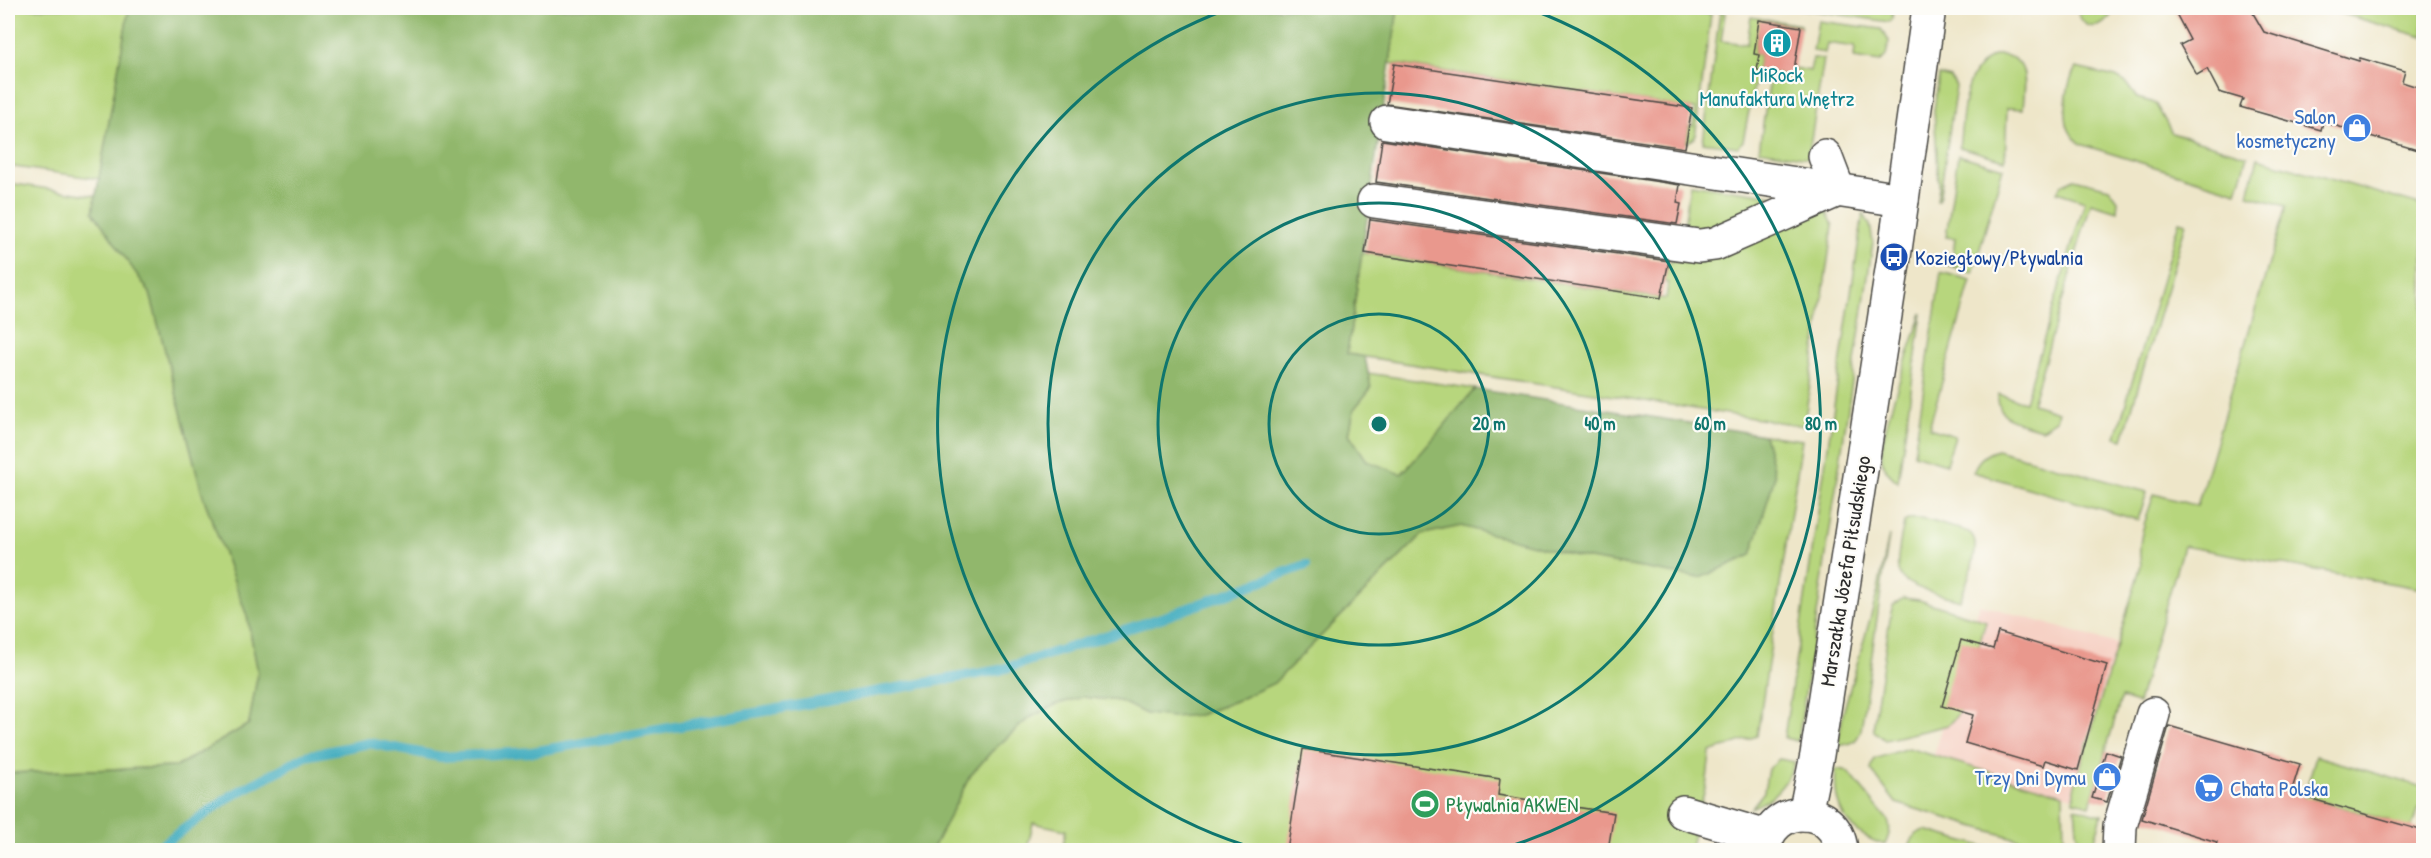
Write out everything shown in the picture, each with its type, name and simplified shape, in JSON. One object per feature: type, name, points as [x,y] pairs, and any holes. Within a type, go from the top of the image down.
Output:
[{"type":"street","name":"Marszałka Józefa Piłsudskiego","points":[[1805,814],[1817,755],[1929,8]]},
{"type":"street","points":[[1387,122],[1902,200]]},
{"type":"street","points":[[1826,156],[1838,190]]},
{"type":"street","points":[[1374,201],[1678,245],[1699,246],[1715,244],[1838,190]]},
{"type":"street","points":[[2119,850],[2120,826],[2153,714]]},
{"type":"street","points":[[1683,812],[1766,844],[1776,824],[1782,820],[1805,814],[1814,815],[1829,824],[1839,838],[1841,850]]},
{"type":"shaded area","points":[[1979,604],[2117,644],[2072,797],[1934,756]]},
{"type":"green space","points":[[8,8],[129,8],[99,179],[8,166]]},
{"type":"green space","points":[[129,8],[1398,8],[1347,354],[1365,357],[1371,388],[1354,409],[1349,434],[1367,461],[1401,474],[1475,389],[1764,435],[1775,476],[1751,555],[1700,578],[1584,558],[1461,526],[1423,534],[1274,683],[1238,700],[1199,715],[1172,717],[1146,714],[1120,701],[1083,697],[1057,704],[1029,718],[991,752],[970,776],[932,850],[8,850],[8,773],[176,767],[249,724],[258,672],[247,616],[203,496],[150,293],[93,212]]},
{"type":"green space","points":[[1398,8],[1663,8],[1711,14],[1695,138],[1686,143],[1689,126],[1693,126],[1695,109],[1390,63]]},
{"type":"green space","points":[[1796,8],[1893,8],[1892,19],[1889,22]]},
{"type":"green space","points":[[2078,8],[2104,11],[2105,8],[2114,8],[2106,21],[2094,26],[2083,22]]},
{"type":"green space","points":[[2322,8],[2423,8],[2423,37]]},
{"type":"green space","points":[[1720,12],[1725,13],[1721,41],[1747,44],[1751,17],[1801,25],[1801,27],[1765,21],[1757,32],[1754,54],[1760,55],[1743,141],[1738,147],[1703,142]]},
{"type":"green space","points":[[1818,21],[1881,29],[1889,41],[1886,56],[1880,62],[1854,58],[1855,47],[1827,43],[1825,53],[1813,51]]},
{"type":"green space","points":[[1996,55],[2007,56],[2015,60],[2020,65],[2025,81],[2023,109],[2007,108],[2005,160],[1959,147],[1966,94],[1970,82],[1976,71]]},
{"type":"green space","points":[[1813,58],[1824,59],[1808,158],[1759,150],[1771,73],[1793,76],[1794,68],[1810,71]]},
{"type":"green space","points":[[2076,68],[2116,77],[2125,82],[2137,98],[2155,103],[2172,133],[2248,156],[2237,192],[2080,144],[2069,130],[2066,118],[2068,87]]},
{"type":"green space","points":[[1939,75],[1951,78],[1956,86],[1939,201],[1937,201],[1939,186],[1934,110]]},
{"type":"green space","points":[[1958,155],[2003,168],[1973,273],[1942,263],[1943,261],[1952,263],[1955,238],[1946,237]]},
{"type":"green space","points":[[2258,158],[2423,206],[2423,589],[2183,546],[2138,703],[2121,698],[2090,805],[2074,801],[2074,788],[2141,565],[2141,538],[2154,494],[2197,506],[2286,206],[2248,195]]},
{"type":"green space","points":[[2074,179],[2109,188],[2118,200],[2117,211],[2091,203],[2032,404],[2058,412],[2056,420],[2042,429],[2019,422],[2006,415],[1998,403],[1998,394],[2025,402],[2085,201],[2057,192],[2061,185]]},
{"type":"green space","points":[[8,183],[96,196],[94,212],[150,293],[203,496],[247,616],[258,672],[249,724],[175,767],[8,773]]},
{"type":"green space","points":[[1690,184],[1774,196],[1719,224],[1696,228],[1684,227]]},
{"type":"green space","points":[[1826,210],[1833,225],[1804,426],[1347,354],[1362,253],[1666,299],[1668,283],[1664,282],[1668,264],[1672,261],[1702,262]]},
{"type":"green space","points":[[1863,213],[1870,225],[1873,242],[1798,741],[1784,738]]},
{"type":"green space","points":[[2179,221],[2186,223],[2123,439],[2116,437]]},
{"type":"green space","points":[[1941,272],[1971,280],[1929,428],[1955,436],[1946,464],[1914,454]]},
{"type":"green space","points":[[1922,313],[1898,482],[1884,466],[1882,447],[1904,365]]},
{"type":"green space","points":[[1367,373],[1475,389],[1401,475],[1367,461],[1349,434],[1354,409],[1371,388]]},
{"type":"green space","points":[[1764,435],[1802,440],[1757,736],[1710,752],[1707,780],[1690,850],[1062,850],[1066,830],[1033,823],[1027,850],[932,850],[970,776],[991,752],[1029,718],[1057,704],[1083,697],[1120,701],[1146,714],[1199,715],[1238,700],[1274,683],[1423,534],[1461,526],[1584,558],[1700,578],[1751,555],[1775,476]]},
{"type":"green space","points":[[1997,450],[2147,492],[2138,520],[1973,472],[1982,458]]},
{"type":"green space","points":[[1910,519],[1920,519],[1962,530],[1970,533],[1974,538],[1972,565],[1960,600],[1915,586],[1906,582],[1901,576],[1898,570],[1900,546],[1904,522]]},
{"type":"green space","points":[[1889,535],[1861,730],[1853,742],[1838,745],[1843,713],[1878,591]]},
{"type":"green space","points":[[1903,598],[1919,600],[1986,621],[1959,713],[1948,725],[1885,740],[1874,731],[1874,722],[1891,612],[1893,606]]},
{"type":"green space","points":[[1908,748],[2063,794],[2064,847],[2061,850],[2054,850],[1896,803],[1871,770],[1874,759]]},
{"type":"green space","points":[[2316,756],[2423,787],[2423,810],[2418,808],[2405,850],[2382,850],[2390,821],[2312,799],[2297,850],[2288,850]]},
{"type":"green space","points":[[1779,759],[1795,762],[1788,777],[1772,796],[1751,808],[1764,792],[1768,769]]},
{"type":"green space","points":[[1836,769],[1845,770],[1851,775],[1889,822],[1889,835],[1885,845],[1861,834],[1845,817],[1837,796]]},
{"type":"green space","points":[[2075,808],[2102,815],[2094,843],[2099,850],[2079,850]]},
{"type":"green space","points":[[1925,830],[1996,850],[1908,850],[1914,837]]},
{"type":"building","points":[[2173,8],[2250,8],[2264,32],[2359,61],[2360,58],[2405,71],[2402,82],[2424,89],[2424,152],[2323,122],[2321,130],[2240,107],[2243,99],[2219,92],[2207,69],[2197,75],[2180,45],[2190,40]]},
{"type":"building","name":"MiRock Manufaktura Wnętrz","points":[[1759,20],[1801,27],[1793,76],[1757,70],[1760,55],[1754,54]]},
{"type":"building","points":[[1394,64],[1692,108],[1685,148],[1387,104]]},
{"type":"building","points":[[1382,140],[1680,185],[1677,203],[1681,204],[1677,224],[1376,182]]},
{"type":"building","points":[[1370,219],[1669,261],[1661,298],[1365,253]]},
{"type":"building","points":[[1998,632],[2107,665],[2078,770],[2045,760],[2043,766],[1965,743],[1973,715],[1942,706],[1961,640],[1993,649]]},
{"type":"building","points":[[2169,726],[2300,764],[2291,793],[2424,831],[2424,850],[2231,850],[2216,846],[2217,842],[2142,819]]},
{"type":"building","name":"Pływalnia AKWEN","points":[[1303,749],[1500,779],[1498,795],[1614,813],[1608,850],[1287,850]]},
{"type":"building","name":"Trzy Dni Dymu","points":[[2106,751],[2121,756],[2107,802],[2092,798]]},
{"type":"waterway","points":[[154,850],[231,796],[306,756],[369,743],[441,757],[532,752],[1000,670],[1167,616],[1306,565]]},
{"type":"place","name":"MiRock Manufaktura Wnętrz","points":[[1777,43]]},
{"type":"place","name":"Salon kosmetyczny","points":[[2357,128]]},
{"type":"place","name":"Koziegłowy/Pływalnia","points":[[1894,257]]},
{"type":"place","name":"Trzy Dni Dymu","points":[[2107,777]]},
{"type":"place","name":"Chata Polska","points":[[2209,788]]},
{"type":"place","name":"Pływalnia AKWEN","points":[[1425,804]]}]
